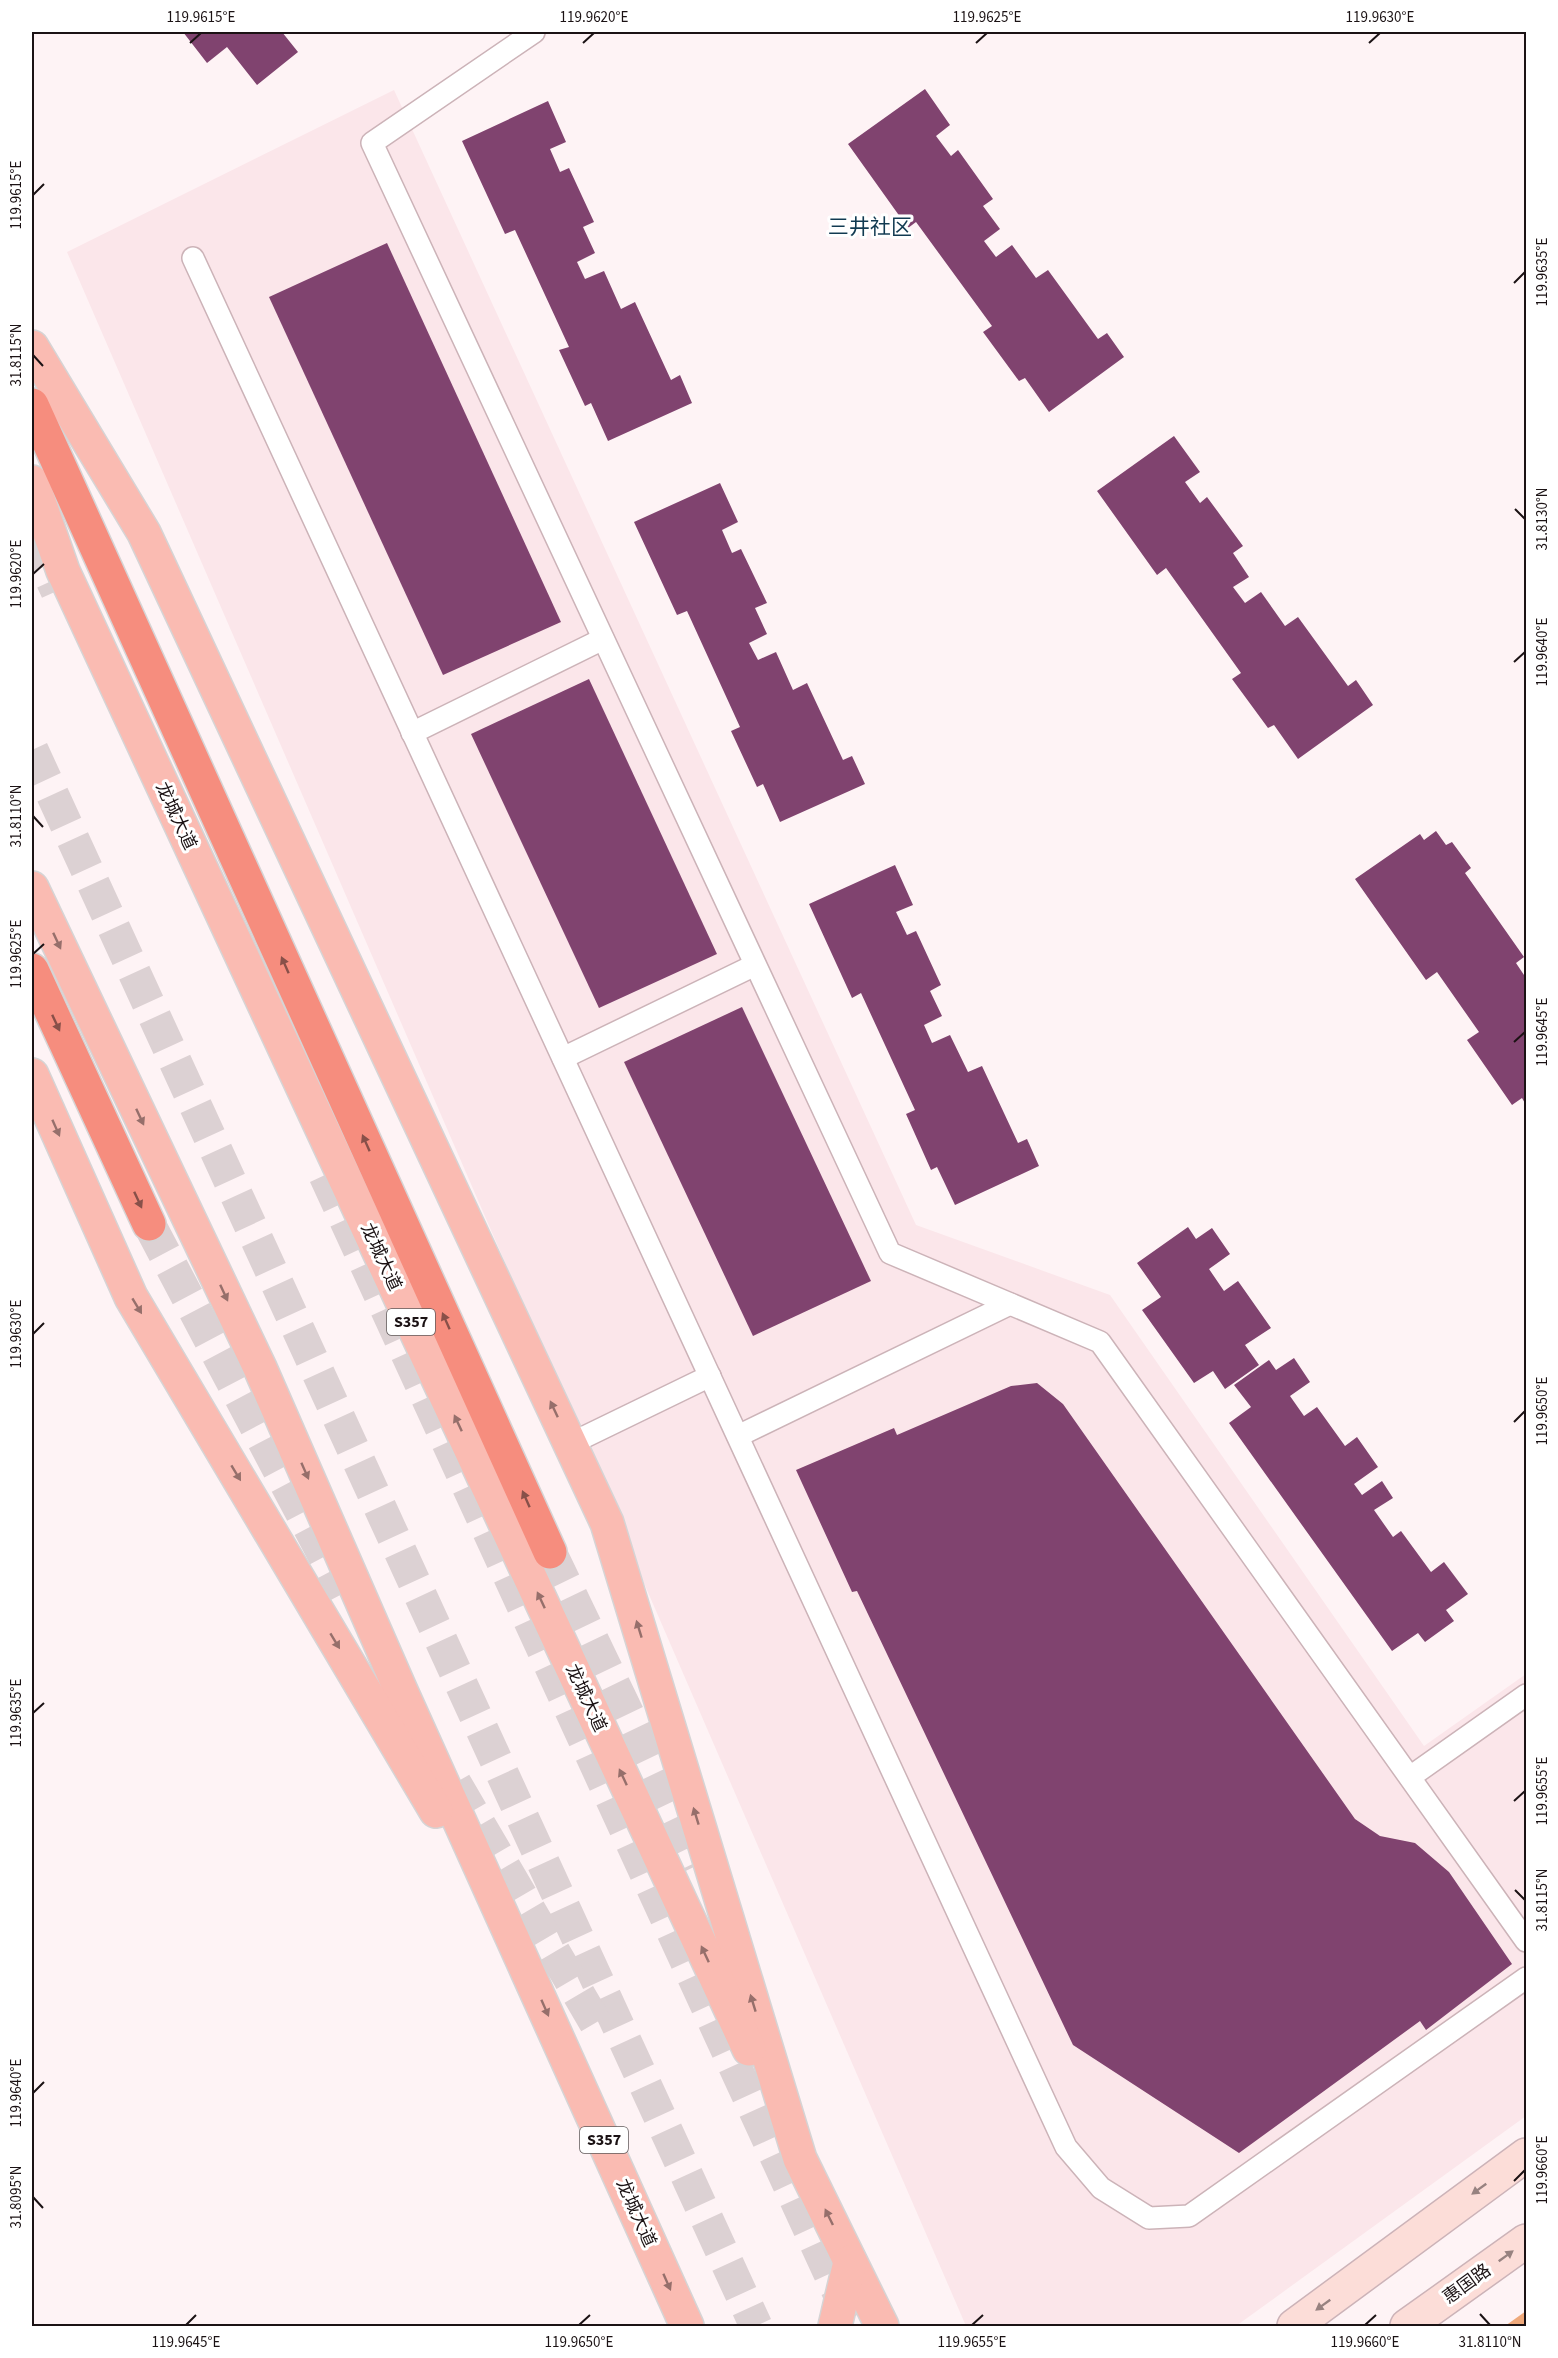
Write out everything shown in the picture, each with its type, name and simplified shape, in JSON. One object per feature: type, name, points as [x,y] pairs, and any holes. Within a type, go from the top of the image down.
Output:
[{"type":"highway","points":[[32,405],[550,1552]]},
{"type":"highway","points":[[32,970],[148,1224]]},
{"type":"main road","points":[[32,347],[144,533],[607,1523],[800,2159]]},
{"type":"main road","name":"龙城大道","points":[[32,482],[63,571],[800,2159]]},
{"type":"main road","name":"龙城大道","points":[[32,888],[260,1368],[401,1691],[687,2326]]},
{"type":"main road","points":[[32,1075],[132,1297],[521,1954]]},
{"type":"main road","name":"S357","points":[[800,2159],[882,2326]]},
{"type":"main road","points":[[835,2326],[850,2262]]},
{"type":"street","points":[[1294,2326],[1527,2155]]},
{"type":"street","name":"惠国路","points":[[1407,2326],[1527,2241]]},
{"type":"lane","points":[[534,32],[372,143],[890,1254],[1100,1342],[1527,1941]]},
{"type":"lane","points":[[193,258],[1066,2147],[1101,2188],[1149,2218],[1190,2216],[1527,1978]]},
{"type":"lane","points":[[412,733],[603,639]]},
{"type":"lane","points":[[563,1058],[755,965]]},
{"type":"lane","points":[[738,1436],[1010,1304]]},
{"type":"lane","points":[[570,1444],[710,1376]]},
{"type":"lane","points":[[1410,1777],[1527,1695]]},
{"type":"shaded area","points":[[394,90],[916,1225],[1110,1295],[1424,1746],[1526,1674],[1526,2116],[1236,2326],[966,2326],[67,252]]},
{"type":"shaded area","points":[[1526,2311],[1526,2326],[1505,2326]]},
{"type":"building","points":[[183,32],[282,32],[298,52],[257,85],[227,47],[207,63]]},
{"type":"building","points":[[925,89],[950,125],[936,136],[951,156],[958,150],[993,199],[983,206],[1000,229],[984,241],[996,257],[1012,245],[1036,278],[1048,270],[1098,339],[1107,333],[1124,357],[1049,412],[1025,378],[1019,381],[983,332],[992,326],[916,222],[908,228],[848,144]]},
{"type":"building","points":[[548,101],[566,142],[550,149],[560,172],[569,168],[594,222],[583,227],[595,253],[577,262],[585,279],[604,271],[621,309],[635,302],[671,380],[680,375],[692,403],[608,441],[591,403],[585,406],[559,350],[569,347],[515,230],[505,234],[462,141]]},
{"type":"building","points":[[387,243],[561,622],[443,675],[269,297]]},
{"type":"building","points":[[1174,436],[1200,472],[1185,482],[1200,503],[1207,497],[1243,546],[1233,553],[1249,577],[1233,587],[1245,603],[1261,592],[1285,626],[1298,617],[1348,686],[1356,680],[1373,705],[1298,759],[1274,725],[1268,728],[1232,679],[1241,673],[1166,568],[1157,575],[1097,491]]},
{"type":"building","points":[[720,483],[738,522],[722,530],[732,553],[741,549],[767,603],[755,608],[767,634],[749,643],[758,660],[776,652],[793,690],[807,683],[843,760],[852,756],[865,784],[780,822],[763,784],[757,787],[731,731],[740,727],[687,611],[677,615],[634,522]]},
{"type":"building","points":[[589,679],[717,954],[599,1008],[471,734]]},
{"type":"building","points":[[1436,831],[1446,845],[1452,842],[1471,868],[1465,873],[1524,957],[1516,963],[1526,978],[1526,1105],[1522,1098],[1512,1105],[1467,1040],[1479,1032],[1437,972],[1426,980],[1355,879],[1420,834],[1424,840]]},
{"type":"building","points":[[895,865],[913,905],[896,912],[907,935],[916,931],[941,985],[930,991],[942,1016],[924,1025],[932,1043],[950,1035],[968,1072],[982,1066],[1018,1143],[1027,1139],[1039,1166],[955,1205],[937,1167],[931,1170],[906,1114],[915,1110],[861,993],[852,998],[809,904]]},
{"type":"building","points":[[742,1007],[871,1281],[753,1336],[624,1062]]},
{"type":"building","points":[[1188,1227],[1196,1239],[1212,1228],[1230,1254],[1209,1269],[1224,1291],[1238,1281],[1271,1328],[1245,1345],[1259,1365],[1225,1389],[1213,1371],[1194,1383],[1142,1310],[1161,1297],[1137,1263]]},
{"type":"building","points":[[1294,1358],[1310,1382],[1290,1396],[1304,1416],[1317,1407],[1345,1446],[1357,1437],[1378,1467],[1354,1484],[1362,1495],[1382,1481],[1393,1498],[1374,1510],[1393,1537],[1401,1531],[1431,1572],[1444,1562],[1468,1594],[1446,1610],[1454,1621],[1425,1642],[1418,1633],[1392,1651],[1229,1423],[1251,1407],[1234,1385],[1269,1360],[1276,1370]]},
{"type":"building","points":[[1037,1383],[1063,1404],[1355,1819],[1380,1836],[1415,1843],[1449,1872],[1512,1964],[1426,2030],[1420,2021],[1239,2153],[1073,2045],[857,1591],[852,1592],[796,1470],[894,1428],[897,1435],[1011,1386]]},
{"type":"tunnel","points":[[32,536],[57,591]]},
{"type":"tunnel","points":[[32,750],[756,2326]]},
{"type":"tunnel","points":[[325,1175],[854,2326]]},
{"type":"tunnel","points":[[149,1224],[344,1593]]},
{"type":"tunnel","points":[[550,1552],[700,1864]]},
{"type":"tunnel","points":[[455,1783],[602,2034]]},
{"type":"district","name":"三井社区","points":[[870,227]]}]
